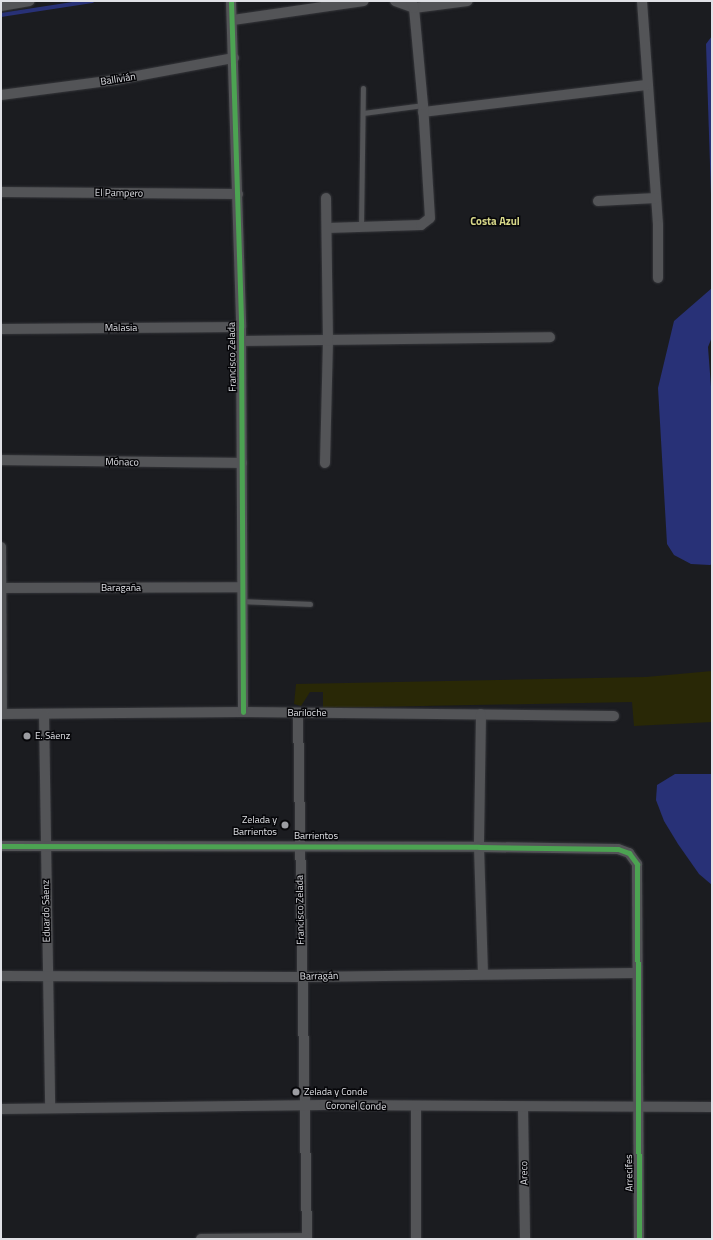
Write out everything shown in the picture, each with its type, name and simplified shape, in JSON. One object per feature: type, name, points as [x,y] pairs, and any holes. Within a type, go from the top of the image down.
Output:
[{"type":"street","points":[[1,6],[30,1]]},
{"type":"street","name":"Francisco Zelada","points":[[231,1],[233,20],[241,327],[241,601],[243,712]]},
{"type":"street","points":[[233,20],[364,1]]},
{"type":"street","points":[[395,1],[412,5],[468,1]]},
{"type":"street","points":[[642,1],[656,198],[658,278]]},
{"type":"street","points":[[327,228],[421,225],[430,218],[423,109],[412,5]]},
{"type":"street","name":"Ballivián","points":[[1,95],[115,80],[234,58]]},
{"type":"street","points":[[423,109],[647,85]]},
{"type":"street","name":"El Pampero","points":[[1,192],[238,194]]},
{"type":"street","points":[[325,463],[328,341],[326,198]]},
{"type":"street","points":[[598,201],[656,198]]},
{"type":"street","name":"Malasia","points":[[1,329],[241,327]]},
{"type":"street","points":[[241,341],[550,337]]},
{"type":"street","name":"Mónaco","points":[[1,460],[242,463]]},
{"type":"street","points":[[1,547],[1,714]]},
{"type":"street","name":"Baragaña","points":[[2,588],[241,587]]},
{"type":"street","name":"Bariloche","points":[[1,714],[243,712],[614,716]]},
{"type":"street","name":"Francisco Zelada","points":[[298,713],[298,845],[307,1238]]},
{"type":"street","name":"Eduardo Sáenz","points":[[44,714],[50,1108]]},
{"type":"street","points":[[481,714],[479,847],[483,974]]},
{"type":"street","name":"Barrientos","points":[[1,846],[298,845],[479,847],[618,849],[629,853]]},
{"type":"street","name":"Arrecifes","points":[[629,853],[637,864],[636,973],[639,1239]]},
{"type":"street","name":"Barragán","points":[[1,976],[302,977],[636,973]]},
{"type":"street","name":"Coronel Conde","points":[[1,1109],[304,1106],[712,1107]]},
{"type":"street","points":[[416,1107],[416,1239]]},
{"type":"street","name":"Areco","points":[[523,1107],[525,1239]]},
{"type":"street","points":[[201,1239],[307,1238]]},
{"type":"lane","points":[[361,227],[363,88]]},
{"type":"lane","points":[[363,113],[423,109]]},
{"type":"lane","points":[[241,601],[310,604]]},
{"type":"shaded area","points":[[712,36],[712,225],[706,44]]},
{"type":"shaded area","points":[[712,288],[712,337],[708,347],[712,400],[712,564],[710,565],[691,564],[674,555],[667,544],[658,388],[674,321]]},
{"type":"shaded area","points":[[712,671],[712,722],[634,726],[632,702],[323,708],[323,692],[310,692],[301,706],[294,704],[296,684],[646,677]]},
{"type":"shaded area","points":[[675,774],[712,774],[712,885],[699,874],[678,844],[664,821],[656,800],[657,785]]},
{"type":"waterway","points":[[1,15],[92,1]]},
{"type":"cycle path","points":[[231,1],[241,327],[243,712]]},
{"type":"cycle path","points":[[1,846],[479,847],[618,849],[629,853],[637,864],[639,1239]]},
{"type":"place","name":"E. Sáenz","points":[[27,736]]},
{"type":"place","name":"Zelada y Barrientos","points":[[285,825]]},
{"type":"place","name":"Zelada y Conde","points":[[296,1092]]},
{"type":"district","name":"Costa Azul","points":[[495,221]]}]
